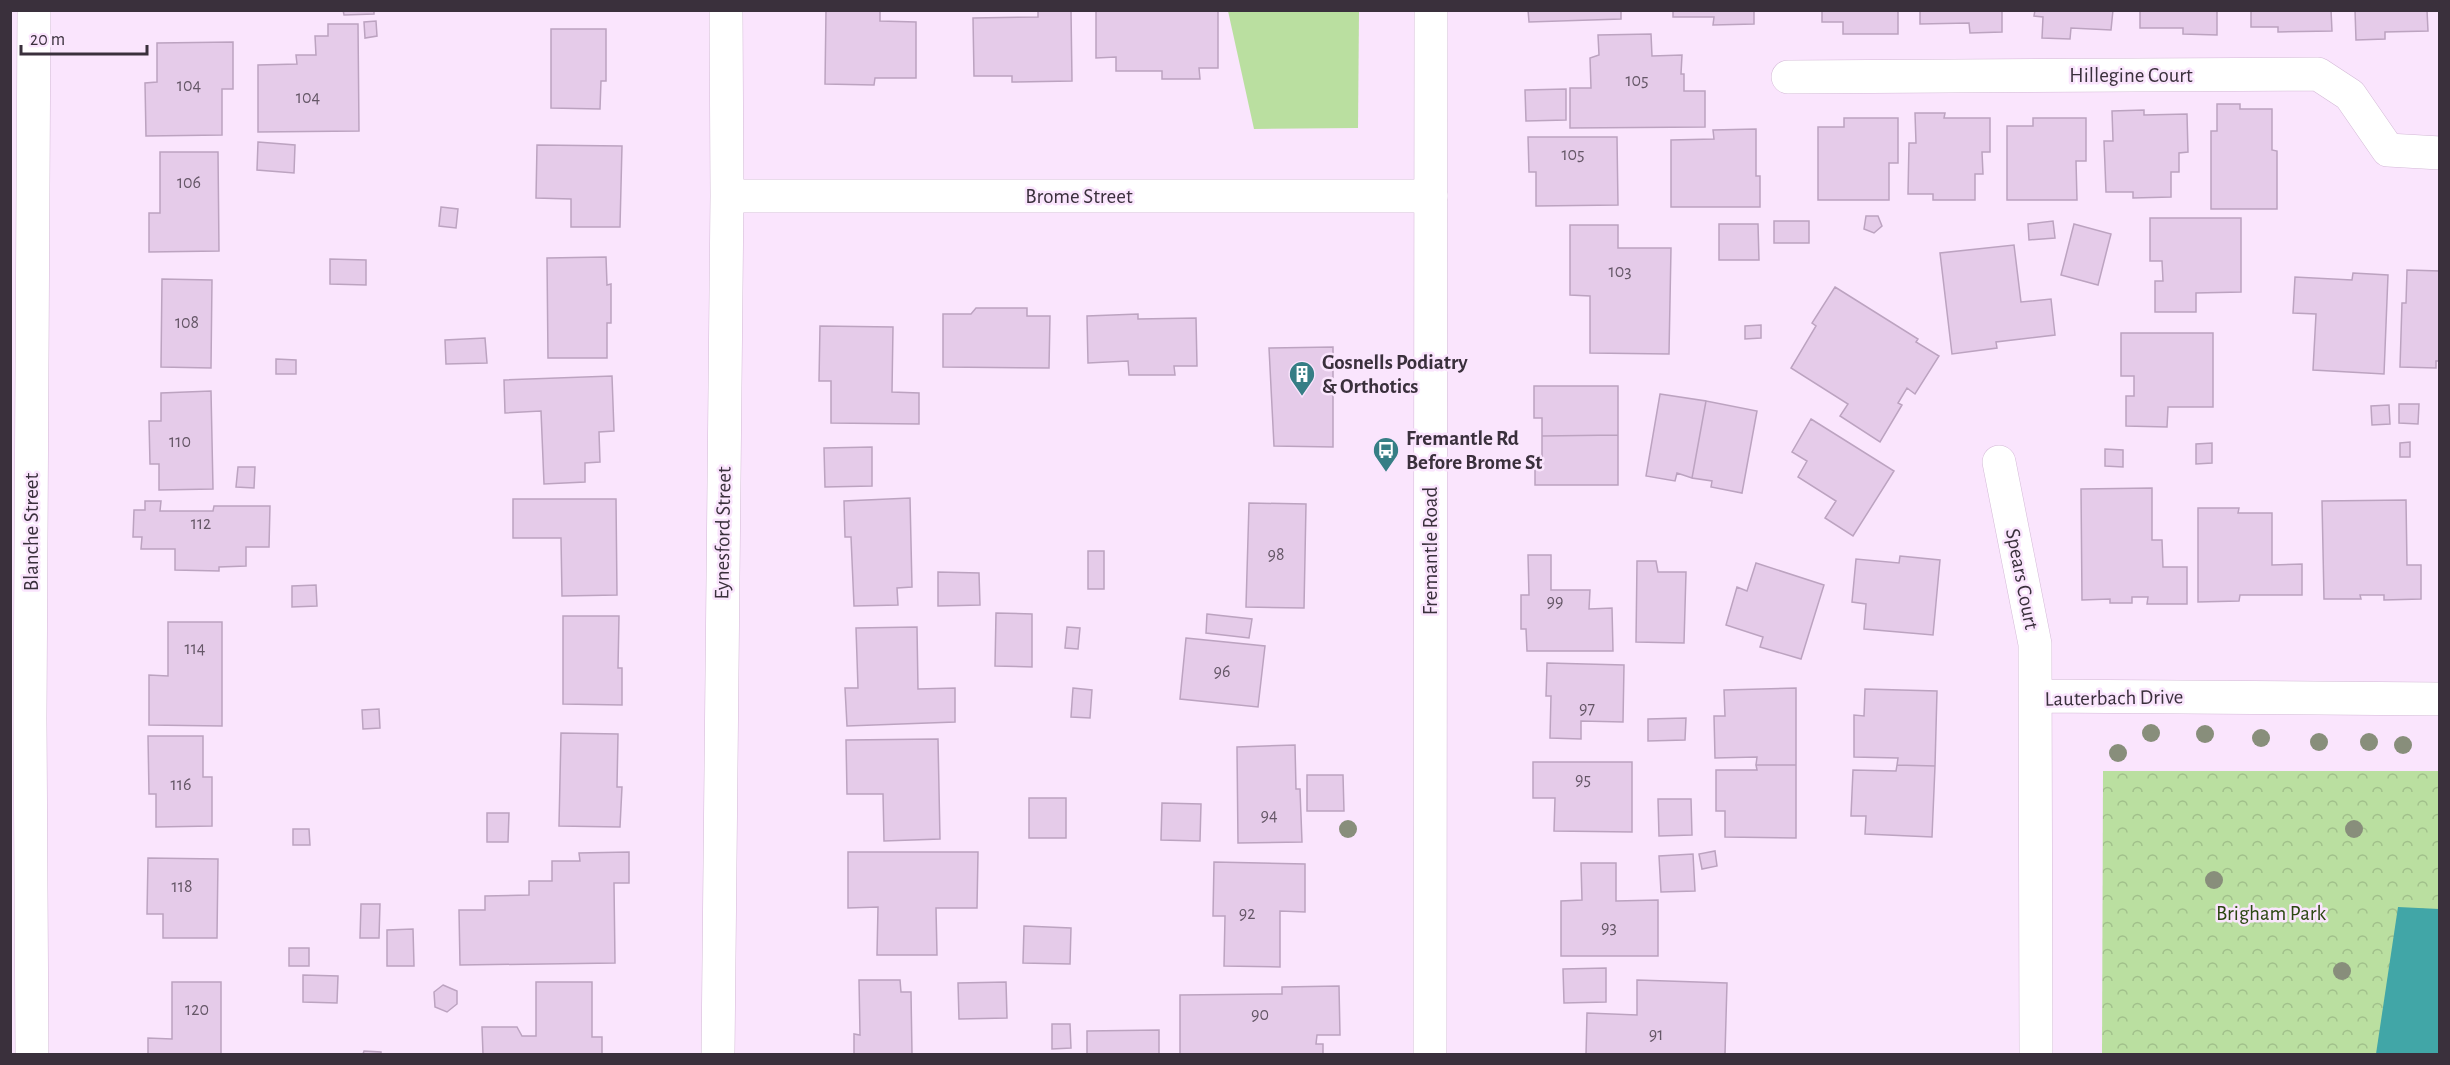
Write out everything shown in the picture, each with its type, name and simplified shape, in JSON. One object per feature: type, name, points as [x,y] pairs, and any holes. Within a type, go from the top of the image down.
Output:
[{"type":"street","name":"Blanche Street","points":[[32,1054],[21,893],[34,10]]},
{"type":"street","name":"Eynesford Street","points":[[718,1054],[727,196],[726,10]]},
{"type":"street","name":"Fremantle Road","points":[[1430,1054],[1431,10]]},
{"type":"street","name":"Hillegine Court","points":[[1788,76],[2318,74],[2350,95],[2388,150],[2439,153]]},
{"type":"street","name":"Brome Street","points":[[727,196],[1431,196]]},
{"type":"street","name":"Spears Court","points":[[1998,462],[2035,644],[2036,696]]},
{"type":"street","name":"Lauterbach Drive","points":[[2036,1054],[2036,696],[2439,699]]},
{"type":"green space","points":[[1228,11],[1359,11],[1358,128],[1254,129]]},
{"type":"green space","name":"Brigham Park","points":[[2103,771],[2439,771],[2439,1054],[2102,1054]]},
{"type":"shaded area","points":[[2398,907],[2439,909],[2439,1054],[2376,1054]]},
{"type":"building","points":[[343,10],[374,10],[374,14],[344,15]]},
{"type":"building","points":[[826,10],[880,10],[880,21],[916,22],[916,78],[875,78],[874,85],[825,84]]},
{"type":"building","points":[[1038,10],[1071,10],[1072,81],[1012,82],[1012,76],[974,76],[973,18],[1038,17]]},
{"type":"building","points":[[1218,10],[1218,68],[1199,68],[1200,79],[1162,79],[1162,71],[1116,71],[1116,57],[1096,58],[1096,11]]},
{"type":"building","points":[[1528,10],[1621,10],[1621,19],[1529,22]]},
{"type":"building","points":[[1673,10],[1754,10],[1754,24],[1713,25],[1714,17],[1673,17]]},
{"type":"building","points":[[1822,10],[1898,10],[1898,34],[1843,34],[1843,22],[1822,22]]},
{"type":"building","points":[[1920,10],[2002,10],[2002,32],[1970,33],[1969,23],[1920,24]]},
{"type":"building","points":[[2035,10],[2113,10],[2111,30],[2071,28],[2070,39],[2042,38],[2043,17],[2034,16]]},
{"type":"building","points":[[2140,10],[2217,10],[2217,35],[2183,34],[2183,28],[2140,28]]},
{"type":"building","points":[[2251,10],[2331,10],[2332,31],[2278,32],[2278,27],[2251,27]]},
{"type":"building","points":[[2355,10],[2427,10],[2428,31],[2385,32],[2385,39],[2356,40]]},
{"type":"building","points":[[376,21],[377,36],[365,38],[364,22]]},
{"type":"building","points":[[328,24],[358,24],[359,131],[258,132],[258,65],[297,64],[296,55],[316,55],[315,36],[328,36]]},
{"type":"building","points":[[551,29],[606,29],[606,81],[601,81],[600,109],[551,108]]},
{"type":"building","points":[[1651,34],[1652,56],[1682,55],[1681,74],[1684,74],[1684,91],[1705,91],[1705,127],[1570,128],[1570,88],[1591,88],[1590,58],[1599,55],[1598,35]]},
{"type":"building","points":[[233,42],[233,89],[222,89],[222,135],[146,136],[145,83],[157,82],[157,43]]},
{"type":"building","points":[[1566,89],[1566,120],[1526,121],[1525,90]]},
{"type":"building","points":[[2217,104],[2240,104],[2240,109],[2272,109],[2272,150],[2277,151],[2277,209],[2211,209],[2211,131],[2217,131]]},
{"type":"building","points":[[2144,110],[2144,115],[2187,114],[2188,152],[2179,153],[2179,172],[2171,172],[2171,197],[2133,198],[2133,192],[2106,192],[2104,141],[2113,141],[2112,111]]},
{"type":"building","points":[[1915,113],[1945,113],[1944,118],[1990,118],[1990,152],[1982,152],[1983,174],[1975,174],[1975,200],[1933,200],[1933,194],[1908,194],[1909,143],[1916,143]]},
{"type":"building","points":[[1844,118],[1898,118],[1898,163],[1889,163],[1889,200],[1818,200],[1818,127],[1844,127]]},
{"type":"building","points":[[2033,118],[2086,118],[2086,161],[2076,161],[2077,200],[2007,200],[2007,126],[2033,126]]},
{"type":"building","points":[[1756,129],[1756,176],[1760,176],[1760,207],[1671,207],[1671,140],[1714,139],[1713,130]]},
{"type":"building","points":[[1528,137],[1617,137],[1618,205],[1536,206],[1536,172],[1529,172]]},
{"type":"building","points":[[258,142],[295,145],[294,173],[257,170]]},
{"type":"building","points":[[537,145],[622,146],[620,227],[571,227],[571,199],[536,198]]},
{"type":"building","points":[[160,152],[218,152],[219,251],[149,252],[149,213],[160,213]]},
{"type":"building","points":[[441,207],[458,209],[456,228],[439,226]]},
{"type":"building","points":[[1866,216],[1878,216],[1882,226],[1874,233],[1864,229]]},
{"type":"building","points":[[2150,218],[2241,218],[2241,292],[2196,293],[2196,312],[2155,312],[2155,281],[2163,281],[2162,261],[2150,261]]},
{"type":"building","points":[[1774,221],[1809,221],[1809,243],[1774,243]]},
{"type":"building","points":[[2053,221],[2055,238],[2029,240],[2028,224]]},
{"type":"building","points":[[1719,224],[1758,224],[1759,260],[1719,260]]},
{"type":"building","points":[[2074,224],[2111,234],[2098,285],[2061,275]]},
{"type":"building","points":[[1570,225],[1618,225],[1618,248],[1671,248],[1669,354],[1590,353],[1590,296],[1570,295]]},
{"type":"building","points":[[2014,245],[2021,302],[2051,299],[2055,335],[1996,342],[1997,348],[1952,354],[1940,253]]},
{"type":"building","points":[[606,257],[607,285],[611,284],[611,323],[607,323],[607,358],[548,358],[547,258]]},
{"type":"building","points":[[330,259],[366,260],[366,285],[330,284]]},
{"type":"building","points":[[2407,270],[2440,271],[2440,361],[2436,361],[2436,368],[2400,367],[2402,303],[2406,303]]},
{"type":"building","points":[[2353,273],[2388,275],[2384,374],[2313,370],[2316,314],[2293,313],[2295,277],[2352,280]]},
{"type":"building","points":[[162,279],[212,280],[211,368],[161,367]]},
{"type":"building","points":[[1835,287],[1918,339],[1916,342],[1939,356],[1915,394],[1907,388],[1898,403],[1902,405],[1880,442],[1840,416],[1848,404],[1791,368],[1816,326],[1812,323]]},
{"type":"building","points":[[976,308],[1027,308],[1027,316],[1050,316],[1049,368],[943,367],[943,314],[971,314]]},
{"type":"building","points":[[1138,314],[1138,319],[1196,318],[1197,366],[1174,366],[1175,375],[1129,375],[1128,361],[1088,363],[1087,316]]},
{"type":"building","points":[[1761,325],[1761,338],[1745,339],[1745,326]]},
{"type":"building","points":[[820,326],[893,327],[892,392],[919,393],[919,424],[831,423],[831,381],[819,381]]},
{"type":"building","points":[[2121,333],[2213,333],[2213,407],[2168,407],[2167,427],[2126,426],[2126,396],[2134,396],[2134,376],[2121,376]]},
{"type":"building","points":[[485,338],[487,363],[446,364],[445,340]]},
{"type":"building","name":"Gosnells Podiatry & Orthotics","points":[[1333,347],[1333,447],[1274,446],[1269,348]]},
{"type":"building","points":[[276,359],[296,360],[296,374],[276,374]]},
{"type":"building","points":[[612,376],[614,431],[599,432],[600,462],[585,463],[585,482],[544,484],[541,411],[505,413],[504,380]]},
{"type":"building","points":[[1534,386],[1618,386],[1618,435],[1542,436],[1542,418],[1534,418]]},
{"type":"building","points":[[211,391],[213,489],[159,490],[159,464],[150,464],[149,421],[161,421],[161,393]]},
{"type":"building","points":[[1660,394],[1706,401],[1692,478],[1677,473],[1675,481],[1646,476]]},
{"type":"building","points":[[1706,401],[1757,411],[1742,493],[1711,487],[1712,481],[1692,478]]},
{"type":"building","points":[[2399,404],[2419,404],[2418,424],[2399,423]]},
{"type":"building","points":[[2389,405],[2390,424],[2372,425],[2371,406]]},
{"type":"building","points":[[1811,419],[1894,471],[1853,536],[1825,518],[1836,501],[1798,477],[1807,461],[1792,452]]},
{"type":"building","points":[[1618,435],[1618,485],[1535,485],[1535,457],[1542,457],[1542,436]]},
{"type":"building","points":[[2410,442],[2410,457],[2400,457],[2400,443]]},
{"type":"building","points":[[2212,443],[2212,463],[2196,464],[2196,444]]},
{"type":"building","points":[[872,447],[872,486],[825,487],[824,448]]},
{"type":"building","points":[[2105,449],[2123,450],[2123,467],[2105,466]]},
{"type":"building","points":[[238,467],[255,467],[254,488],[236,487]]},
{"type":"building","points":[[2152,488],[2152,540],[2162,540],[2163,567],[2187,567],[2187,604],[2147,604],[2148,597],[2132,597],[2132,603],[2110,603],[2110,599],[2082,600],[2081,489]]},
{"type":"building","points":[[910,498],[912,587],[897,588],[898,605],[854,606],[851,537],[845,537],[844,501]]},
{"type":"building","points":[[513,499],[616,499],[617,595],[562,596],[561,538],[513,538]]},
{"type":"building","points":[[2406,500],[2407,565],[2421,565],[2421,599],[2384,600],[2384,595],[2360,595],[2361,599],[2324,599],[2322,501]]},
{"type":"building","points":[[145,501],[161,501],[160,511],[213,511],[214,506],[270,506],[269,547],[246,547],[246,566],[219,567],[219,571],[175,570],[175,549],[141,549],[142,537],[133,537],[134,510],[145,510]]},
{"type":"building","points":[[1249,503],[1306,504],[1304,608],[1246,607]]},
{"type":"building","points":[[2198,508],[2239,508],[2238,513],[2272,513],[2272,565],[2302,564],[2302,595],[2240,595],[2239,601],[2198,602]]},
{"type":"building","points":[[1088,551],[1104,551],[1104,589],[1088,589]]},
{"type":"building","points":[[1528,555],[1551,555],[1551,590],[1590,590],[1589,609],[1612,608],[1613,651],[1527,651],[1526,629],[1521,629],[1521,595],[1529,595]]},
{"type":"building","points":[[1900,556],[1940,560],[1933,635],[1864,629],[1866,604],[1852,602],[1856,559],[1899,563]]},
{"type":"building","points":[[1637,561],[1656,561],[1658,572],[1686,572],[1684,643],[1636,642]]},
{"type":"building","points":[[1756,563],[1824,585],[1801,659],[1760,647],[1763,637],[1726,625],[1737,587],[1747,591]]},
{"type":"building","points":[[938,572],[979,573],[980,605],[938,606]]},
{"type":"building","points":[[316,585],[317,606],[292,607],[292,586]]},
{"type":"building","points":[[996,613],[1032,614],[1032,667],[995,666]]},
{"type":"building","points":[[1207,614],[1252,619],[1249,638],[1206,633]]},
{"type":"building","points":[[563,616],[619,616],[618,668],[622,668],[622,705],[563,704]]},
{"type":"building","points":[[168,622],[222,622],[222,726],[149,725],[149,675],[168,676]]},
{"type":"building","points":[[917,627],[918,689],[955,688],[955,722],[847,726],[845,688],[858,688],[856,628]]},
{"type":"building","points":[[1067,627],[1080,628],[1078,649],[1065,648]]},
{"type":"building","points":[[1186,638],[1265,646],[1258,707],[1180,699]]},
{"type":"building","points":[[1547,663],[1624,665],[1623,722],[1581,721],[1581,739],[1550,738],[1551,696],[1546,696]]},
{"type":"building","points":[[1073,688],[1092,690],[1090,718],[1071,717]]},
{"type":"building","points":[[1796,688],[1796,765],[1756,765],[1757,757],[1715,758],[1714,716],[1725,716],[1724,690]]},
{"type":"building","points":[[1865,689],[1937,691],[1935,766],[1897,765],[1898,758],[1854,757],[1854,715],[1864,716]]},
{"type":"building","points":[[379,709],[380,728],[363,729],[362,710]]},
{"type":"building","points":[[1686,718],[1685,740],[1648,741],[1648,719]]},
{"type":"building","points":[[561,733],[618,734],[617,787],[622,787],[620,827],[559,826]]},
{"type":"building","points":[[148,736],[203,736],[203,777],[212,777],[212,826],[156,827],[156,794],[149,794]]},
{"type":"building","points":[[938,739],[940,839],[884,841],[883,794],[847,794],[846,740]]},
{"type":"building","points":[[1295,745],[1296,789],[1300,789],[1302,842],[1238,843],[1237,747]]},
{"type":"building","points":[[1533,762],[1632,762],[1632,832],[1554,831],[1555,798],[1533,798]]},
{"type":"building","points":[[1756,765],[1796,765],[1796,838],[1725,837],[1725,811],[1716,811],[1716,770],[1757,770]]},
{"type":"building","points":[[1897,765],[1935,766],[1932,837],[1865,834],[1866,816],[1851,816],[1853,770],[1896,771]]},
{"type":"building","points":[[1307,775],[1343,775],[1344,811],[1307,811]]},
{"type":"building","points":[[1029,798],[1066,798],[1066,838],[1029,838]]},
{"type":"building","points":[[1658,799],[1691,799],[1692,835],[1659,836]]},
{"type":"building","points":[[1162,803],[1201,804],[1200,841],[1161,840]]},
{"type":"building","points":[[487,813],[509,813],[508,842],[487,842]]},
{"type":"building","points":[[293,829],[309,829],[310,845],[293,845]]},
{"type":"building","points":[[1715,851],[1717,866],[1702,869],[1699,854]]},
{"type":"building","points":[[629,852],[629,883],[614,883],[615,963],[460,965],[459,910],[485,910],[485,896],[529,895],[529,881],[552,881],[552,861],[580,861],[579,853]]},
{"type":"building","points":[[848,852],[978,852],[977,908],[936,908],[937,955],[877,955],[878,907],[848,908]]},
{"type":"building","points":[[1693,854],[1695,891],[1661,892],[1659,856]]},
{"type":"building","points":[[148,858],[218,859],[217,938],[163,938],[163,914],[147,914]]},
{"type":"building","points":[[1214,862],[1305,864],[1305,912],[1280,911],[1280,967],[1224,966],[1225,916],[1213,916]]},
{"type":"building","points":[[1581,863],[1616,863],[1616,901],[1658,900],[1658,956],[1561,956],[1561,901],[1582,900]]},
{"type":"building","points":[[361,904],[380,904],[379,938],[360,938]]},
{"type":"building","points":[[1024,926],[1071,928],[1070,964],[1023,963]]},
{"type":"building","points":[[413,929],[414,966],[387,966],[387,930]]},
{"type":"building","points":[[289,948],[309,948],[309,966],[289,966]]},
{"type":"building","points":[[1606,968],[1606,1002],[1564,1003],[1563,969]]},
{"type":"building","points":[[303,975],[338,976],[337,1003],[303,1002]]},
{"type":"building","points":[[859,980],[900,980],[901,992],[911,992],[912,1054],[854,1054],[854,1034],[860,1035]]},
{"type":"building","points":[[1637,980],[1727,983],[1725,1054],[1586,1054],[1587,1013],[1637,1015]]},
{"type":"building","points":[[172,982],[221,982],[221,1054],[148,1054],[148,1038],[172,1039]]},
{"type":"building","points":[[536,982],[592,982],[592,1037],[602,1037],[602,1054],[483,1054],[482,1027],[517,1027],[522,1036],[536,1036]]},
{"type":"building","points":[[1006,982],[1007,1018],[959,1019],[958,983]]},
{"type":"building","points":[[443,985],[457,991],[457,1004],[447,1012],[435,1007],[434,992]]},
{"type":"building","points":[[1339,986],[1340,1035],[1317,1035],[1316,1044],[1323,1044],[1323,1054],[1180,1054],[1180,995],[1282,994],[1282,987]]},
{"type":"building","points":[[1052,1024],[1070,1024],[1071,1048],[1052,1049]]},
{"type":"building","points":[[1159,1030],[1159,1054],[1087,1054],[1087,1031]]},
{"type":"building","points":[[364,1051],[381,1052],[381,1054],[363,1054]]},
{"type":"place","name":"Gosnells Podiatry & Orthotics","points":[[1302,397]]},
{"type":"place","name":"Fremantle Rd Before Brome St","points":[[1386,473]]}]
